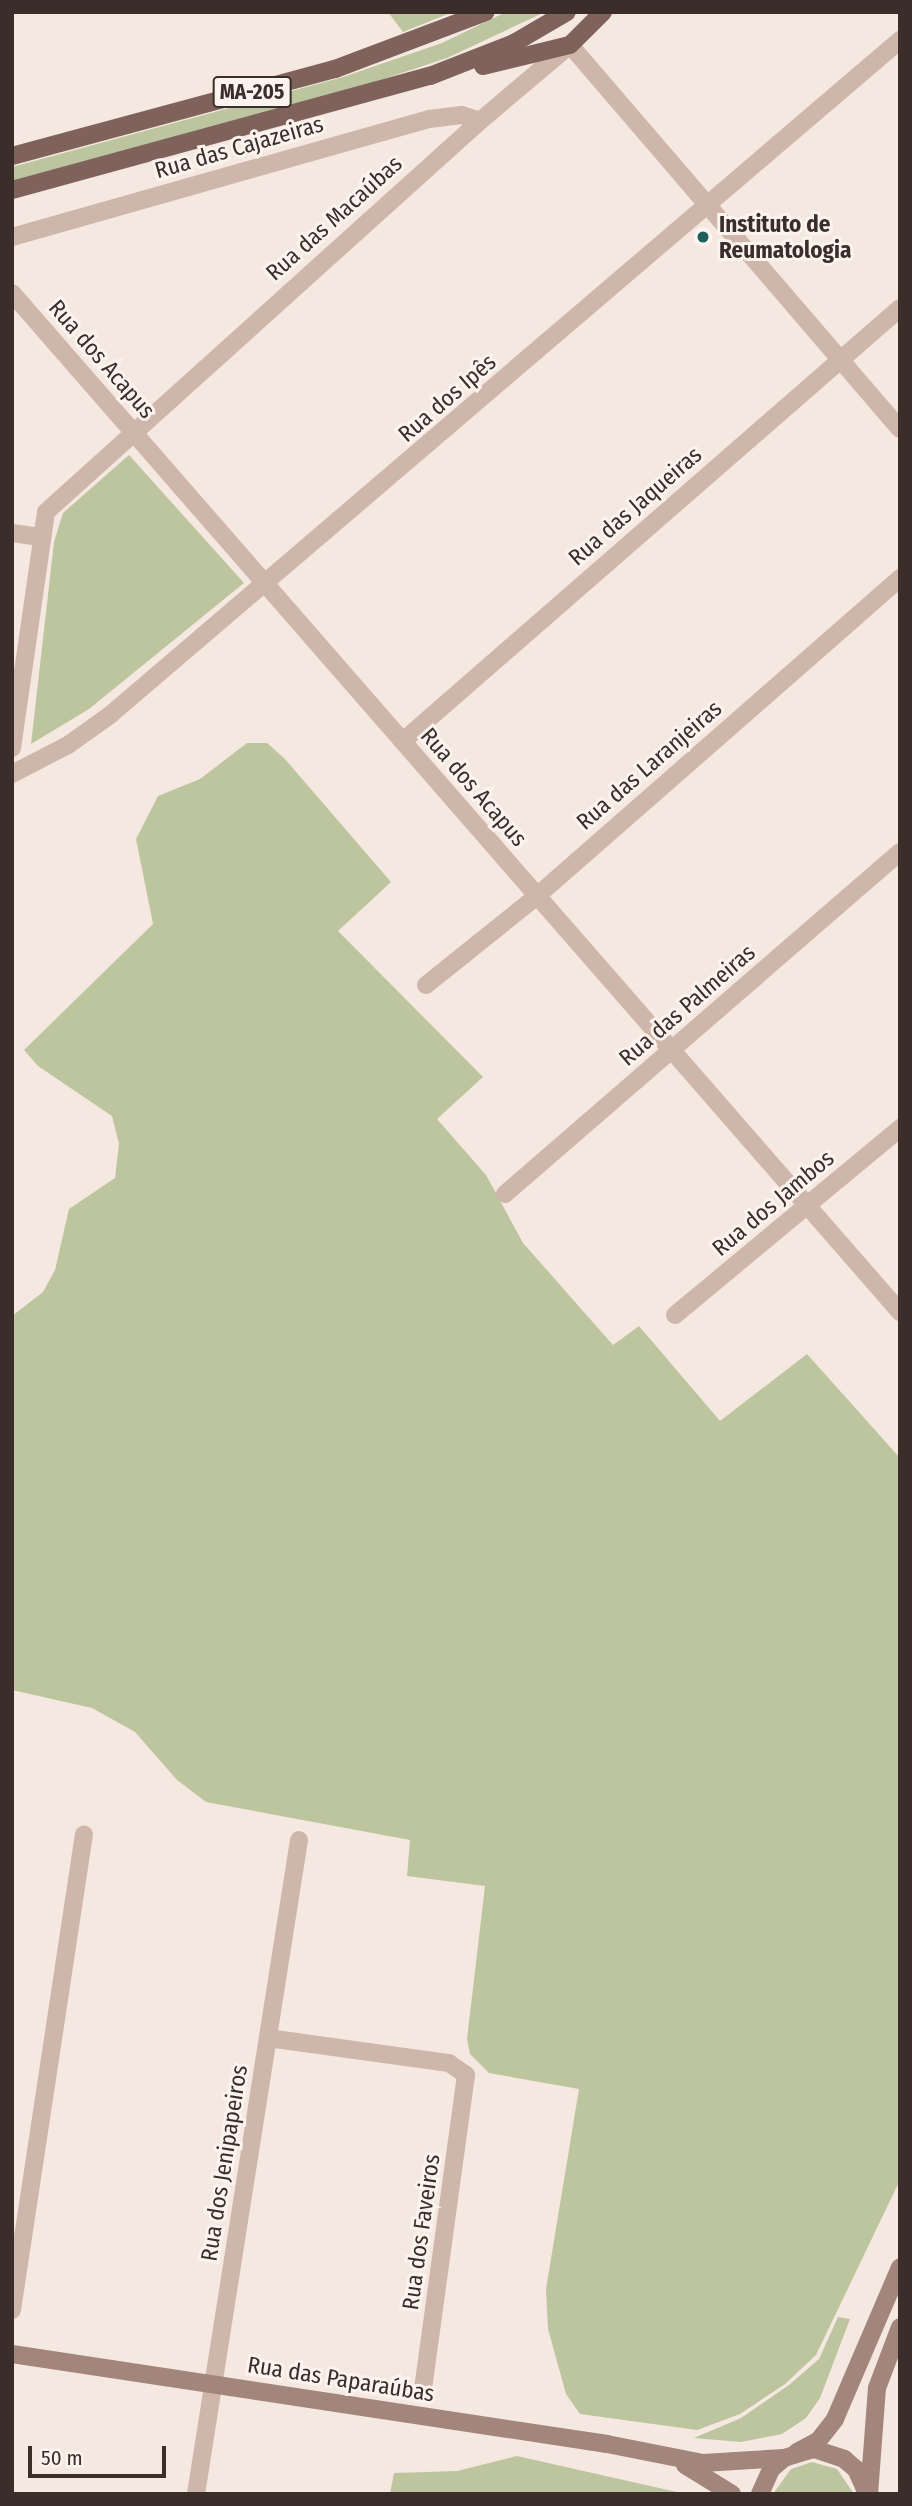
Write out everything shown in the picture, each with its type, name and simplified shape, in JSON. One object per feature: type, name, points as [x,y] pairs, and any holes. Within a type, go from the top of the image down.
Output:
[{"type":"main road","name":"MA-205","points":[[12,156],[335,69],[486,12]]},
{"type":"main road","points":[[430,76],[514,43],[568,12]]},
{"type":"main road","points":[[12,190],[430,76],[570,45],[603,12]]},
{"type":"main road","points":[[760,2494],[771,2469],[818,2441],[835,2419],[900,2267]]},
{"type":"main road","points":[[868,2494],[877,2388],[900,2327]]},
{"type":"main road","name":"Rua das Paparaúbas","points":[[12,2354],[726,2465],[814,2449],[844,2459],[856,2469],[868,2494]]},
{"type":"main road","name":"Rua das Paparaúbas","points":[[662,2456],[705,2474],[732,2494]]},
{"type":"street","name":"Rua dos Ipês","points":[[12,774],[68,745],[110,715],[266,585],[900,40]]},
{"type":"street","name":"Rua das Macaúbas","points":[[39,537],[46,512],[57,499],[480,121],[570,45]]},
{"type":"street","points":[[570,45],[900,429]]},
{"type":"street","name":"Rua das Cajazeiras","points":[[12,237],[429,119],[462,115],[480,121]]},
{"type":"street","name":"Rua dos Acapus","points":[[12,293],[900,1312]]},
{"type":"street","name":"Rua das Jaqueiras","points":[[402,741],[900,308]]},
{"type":"street","points":[[12,533],[39,537],[12,748]]},
{"type":"street","name":"Rua das Laranjeiras","points":[[426,985],[537,895],[900,578]]},
{"type":"street","name":"Rua das Palmeiras","points":[[505,1194],[900,852]]},
{"type":"street","name":"Rua dos Jambos","points":[[675,1315],[900,1128]]},
{"type":"street","points":[[12,2310],[84,1834]]},
{"type":"street","name":"Rua dos Jenipapeiros","points":[[196,2494],[299,1840]]},
{"type":"street","name":"Rua dos Faveiros","points":[[268,2038],[449,2063],[462,2070],[467,2082],[423,2389]]},
{"type":"green space","points":[[388,12],[453,12],[403,32]]},
{"type":"green space","points":[[506,12],[545,12],[447,58],[347,91],[12,181],[12,167],[343,77],[442,43]]},
{"type":"green space","points":[[129,455],[244,583],[89,709],[31,744],[54,542],[63,513]]},
{"type":"green space","points":[[247,743],[267,743],[284,758],[391,882],[338,931],[483,1077],[437,1119],[486,1175],[523,1243],[613,1345],[639,1326],[720,1421],[807,1354],[900,1458],[900,2180],[816,2355],[785,2384],[740,2414],[697,2430],[580,2414],[566,2394],[548,2329],[546,2289],[579,2089],[489,2073],[470,2054],[467,2039],[485,1886],[407,1876],[410,1840],[206,1802],[177,1780],[135,1732],[92,1708],[12,1690],[12,1316],[43,1292],[55,1270],[69,1209],[115,1178],[119,1144],[112,1116],[38,1066],[24,1050],[153,924],[136,839],[158,796],[200,779]]},
{"type":"green space","points":[[838,2317],[850,2319],[820,2398],[806,2418],[782,2434],[741,2442],[694,2438],[741,2418],[789,2385],[819,2359]]},
{"type":"green space","points":[[517,2456],[681,2494],[390,2494],[394,2473],[457,2471]]},
{"type":"green space","points":[[812,2462],[837,2469],[854,2494],[773,2494],[791,2469]]},
{"type":"place","name":"Instituto de Reumatologia","points":[[703,237]]}]
